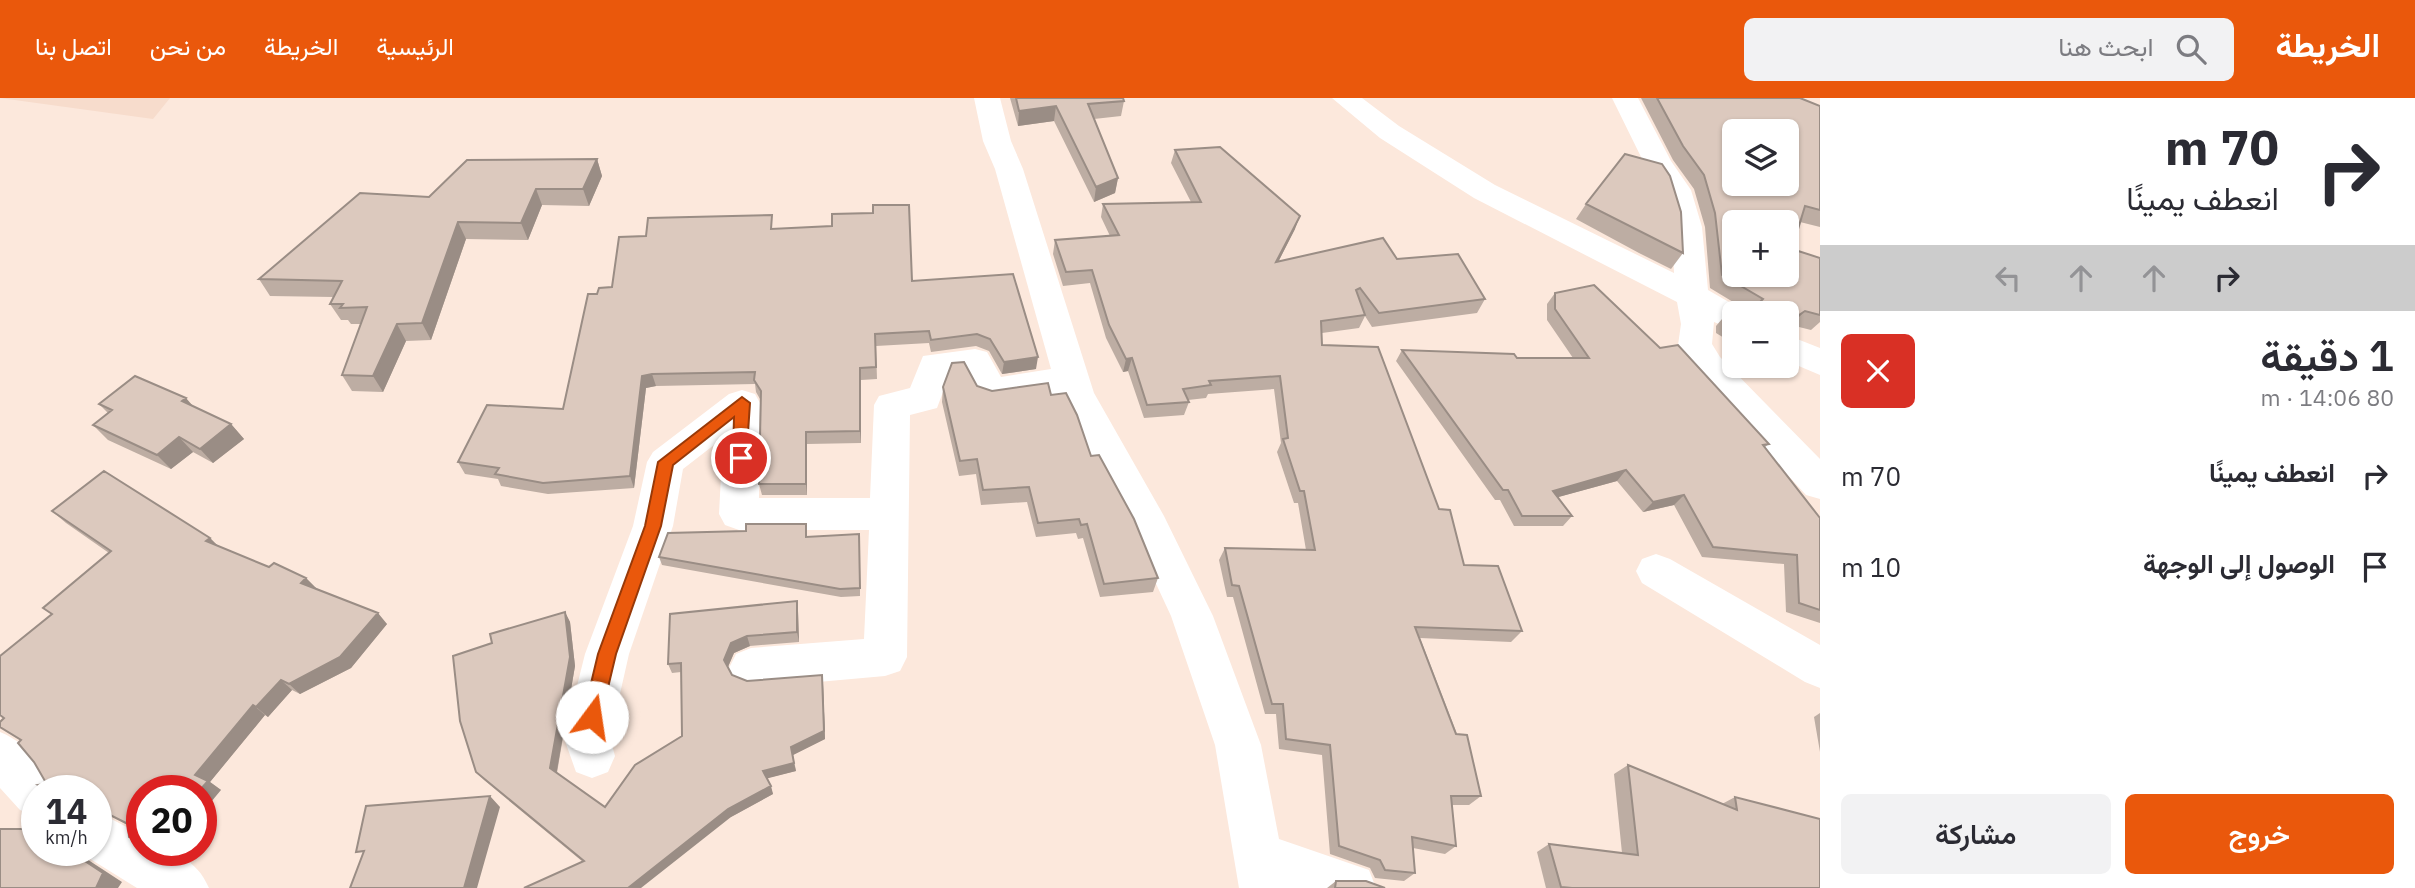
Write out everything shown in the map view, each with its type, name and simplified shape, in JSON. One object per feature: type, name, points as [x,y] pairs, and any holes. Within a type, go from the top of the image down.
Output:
[{"type":"street","points":[[986,98],[1076,394],[1150,527],[1192,616],[1238,745],[1261,872],[1351,888]]},
{"type":"street","points":[[1345,98],[1446,171],[1722,310]]},
{"type":"street","points":[[1625,98],[1657,162],[1676,190],[1687,227],[1692,294],[1698,324],[1695,345],[1708,366],[1820,484]]},
{"type":"street","points":[[1799,352],[1820,363]]},
{"type":"street","points":[[751,668],[885,657],[892,404],[924,399],[936,365],[975,360],[991,391],[1072,379]]},
{"type":"street","points":[[592,756],[587,738],[607,654],[653,526],[666,462],[742,403],[739,514],[889,514]]},
{"type":"street","points":[[1656,571],[1820,668]]},
{"type":"street","points":[[0,754],[21,776]]},
{"type":"street","points":[[112,845],[184,888]]},
{"type":"shaded area","points":[[0,98],[170,98],[153,119]]},
{"type":"building","points":[[1016,98],[1123,98],[1124,101],[1088,104],[1118,178],[1096,187],[1056,106],[1019,111]]},
{"type":"building","points":[[1657,98],[1800,98],[1820,106],[1820,210],[1805,206],[1799,226],[1799,210],[1722,210],[1722,275],[1715,213],[1704,175],[1683,146]]},
{"type":"building","points":[[1220,147],[1300,216],[1276,262],[1383,238],[1397,259],[1458,254],[1485,299],[1379,313],[1360,288],[1356,290],[1365,315],[1321,321],[1322,345],[1378,347],[1439,509],[1450,510],[1464,565],[1498,566],[1522,631],[1415,627],[1456,734],[1467,735],[1481,796],[1451,796],[1456,846],[1412,837],[1415,873],[1385,870],[1380,860],[1339,846],[1330,745],[1286,739],[1283,704],[1272,704],[1239,586],[1232,585],[1225,548],[1315,550],[1304,491],[1300,491],[1283,439],[1288,438],[1280,376],[1209,381],[1211,385],[1183,389],[1189,402],[1147,405],[1132,358],[1126,359],[1109,325],[1092,270],[1066,272],[1055,240],[1119,235],[1103,204],[1201,202],[1175,150]]},
{"type":"building","points":[[1625,154],[1662,164],[1670,176],[1681,212],[1683,253],[1586,204]]},
{"type":"building","points":[[597,159],[583,189],[536,189],[521,223],[458,222],[422,323],[397,324],[373,376],[342,375],[367,307],[340,308],[343,304],[330,304],[342,281],[259,279],[360,193],[429,197],[467,160]]},
{"type":"building","points":[[873,205],[909,205],[912,281],[1013,274],[1038,357],[1004,362],[990,339],[977,334],[931,340],[929,331],[875,334],[876,367],[860,368],[860,431],[806,432],[806,484],[759,484],[761,391],[754,380],[755,372],[642,376],[630,476],[543,483],[495,474],[499,468],[458,462],[487,405],[563,409],[588,294],[597,294],[599,288],[612,287],[619,237],[646,236],[648,218],[772,215],[771,229],[832,226],[832,214],[873,213]]},
{"type":"building","points":[[1799,251],[1820,258],[1820,315],[1805,311],[1799,315],[1799,301],[1761,301],[1763,299],[1742,287],[1799,287]]},
{"type":"building","points":[[1594,285],[1660,348],[1678,345],[1769,444],[1763,445],[1820,518],[1820,610],[1799,603],[1797,555],[1713,547],[1684,495],[1653,502],[1626,470],[1553,491],[1572,516],[1522,516],[1508,490],[1503,490],[1402,350],[1514,354],[1517,358],[1589,358],[1555,309],[1555,293]]},
{"type":"building","points":[[964,362],[977,386],[992,391],[1048,383],[1051,395],[1066,393],[1077,415],[1091,456],[1099,455],[1134,519],[1158,578],[1104,584],[1087,524],[1081,525],[1079,519],[1038,523],[1029,487],[983,490],[977,459],[960,461],[943,387],[952,363]]},
{"type":"building","points":[[135,376],[186,398],[182,401],[231,424],[200,449],[179,437],[157,455],[93,425],[112,410],[99,404]]},
{"type":"building","points":[[104,471],[210,538],[206,541],[269,567],[274,563],[306,578],[301,583],[378,613],[340,657],[289,684],[281,680],[256,707],[253,705],[195,775],[126,775],[126,823],[112,816],[112,775],[42,775],[18,743],[21,740],[0,727],[4,718],[0,715],[0,656],[52,614],[43,608],[111,551],[52,511]]},
{"type":"building","points":[[746,524],[806,524],[806,537],[859,534],[860,588],[840,589],[659,557],[668,533],[746,531]]},
{"type":"building","points":[[797,601],[797,632],[747,636],[731,643],[724,660],[732,675],[747,681],[822,675],[824,731],[791,747],[794,763],[763,771],[771,786],[728,809],[628,888],[524,888],[584,861],[476,772],[460,721],[453,656],[492,643],[490,634],[565,612],[570,657],[550,768],[605,807],[635,765],[682,736],[681,663],[668,664],[670,614]]},
{"type":"building","points":[[1628,765],[1737,810],[1735,797],[1820,819],[1820,888],[1561,887],[1549,844],[1638,855]]},
{"type":"building","points":[[490,796],[464,888],[350,888],[364,851],[356,852],[366,806]]},
{"type":"building","points":[[0,829],[21,829],[21,866],[92,866],[103,873],[96,888],[0,888]]},
{"type":"building","points":[[1336,881],[1366,881],[1385,888],[1335,888]]},
{"type":"route","points":[[592,717],[607,654],[653,526],[666,462],[742,403],[741,458]]}]
